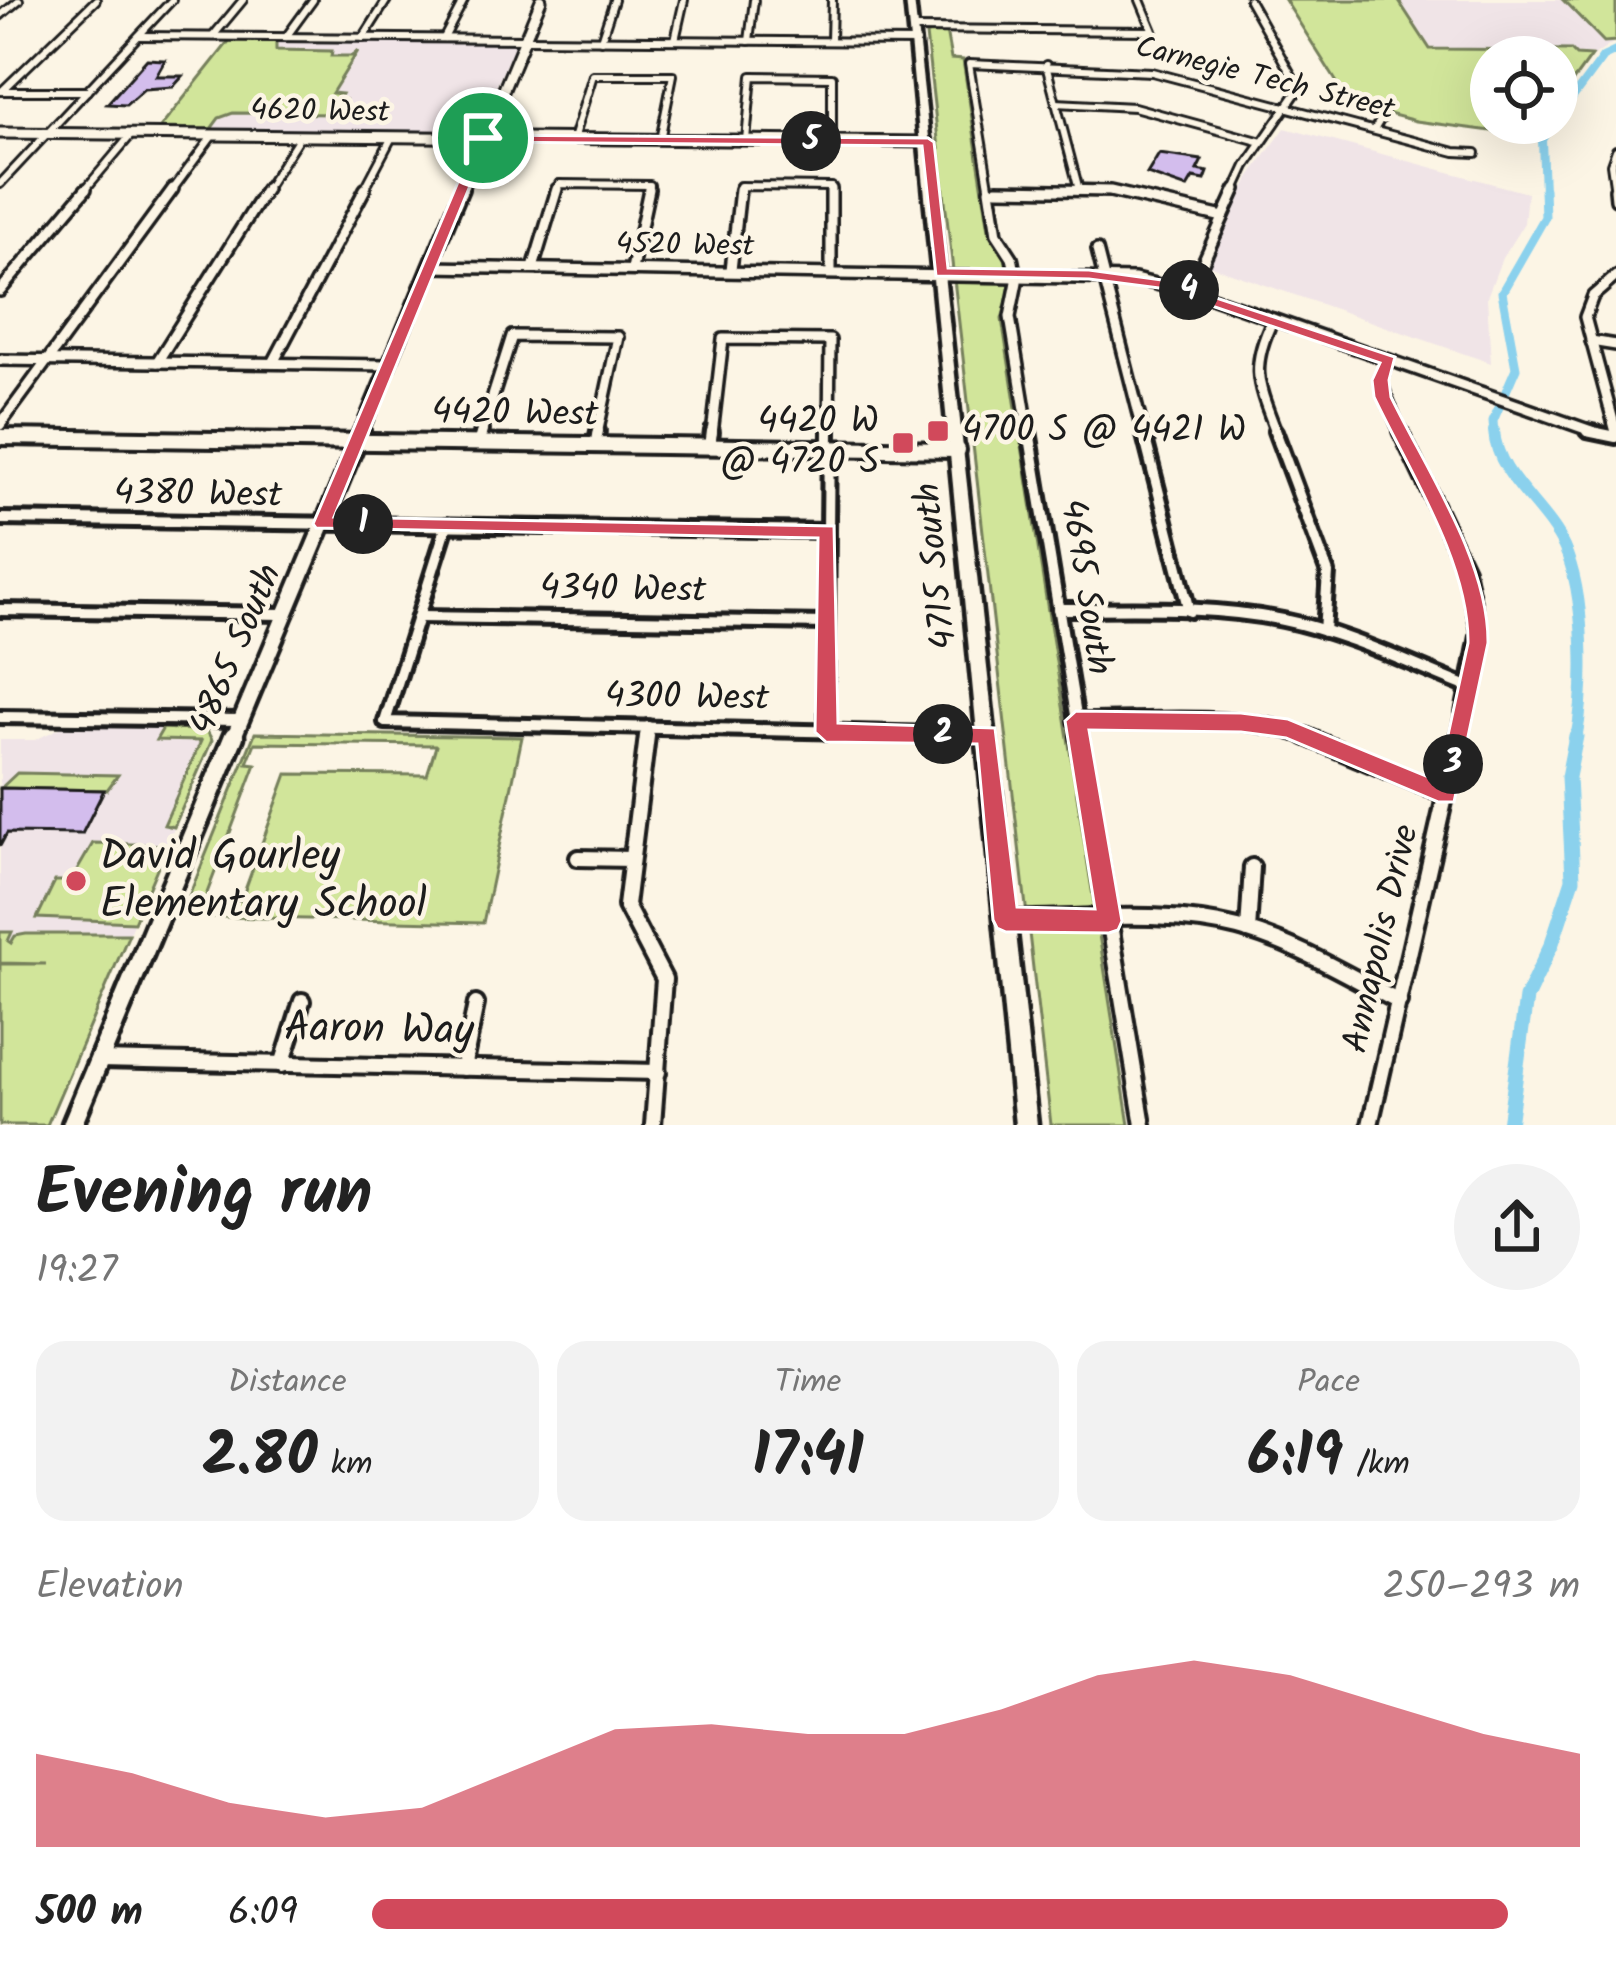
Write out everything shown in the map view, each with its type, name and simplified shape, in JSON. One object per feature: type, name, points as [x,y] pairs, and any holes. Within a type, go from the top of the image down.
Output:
[{"type":"main road","name":"4715 South","points":[[910,0],[1026,1125]]},
{"type":"street","points":[[0,16],[19,0]]},
{"type":"street","points":[[1,91],[96,0]]},
{"type":"street","points":[[0,184],[172,0]]},
{"type":"street","points":[[213,36],[243,0]]},
{"type":"street","points":[[286,37],[313,0]]},
{"type":"street","points":[[363,38],[386,0]]},
{"type":"street","points":[[444,38],[464,0]]},
{"type":"street","name":"4865 South","points":[[72,1125],[541,0]]},
{"type":"street","points":[[601,40],[614,0]]},
{"type":"street","points":[[675,40],[683,0]]},
{"type":"street","points":[[749,41],[754,0]]},
{"type":"street","points":[[831,41],[832,0]]},
{"type":"street","points":[[915,29],[1153,31],[1140,0]]},
{"type":"street","points":[[1190,291],[1262,142],[1296,93],[1295,81],[1249,0]]},
{"type":"street","points":[[139,36],[917,42]]},
{"type":"street","name":"Carnegie Tech Street","points":[[969,64],[1141,70],[1476,153]]},
{"type":"street","name":"4695 South","points":[[969,64],[997,234],[1012,257],[1016,274],[1018,291],[1010,317],[1143,1125]]},
{"type":"street","points":[[1046,65],[1079,190]]},
{"type":"street","points":[[573,139],[592,75],[674,75],[660,140]]},
{"type":"street","points":[[746,140],[752,76],[832,77],[832,141]]},
{"type":"street","points":[[1,91],[87,92]]},
{"type":"street","points":[[1056,103],[1140,108],[1262,142]]},
{"type":"street","points":[[1374,130],[1384,114]]},
{"type":"street","name":"4620 West","points":[[0,133],[928,142]]},
{"type":"street","points":[[0,291],[130,135]]},
{"type":"street","points":[[0,424],[213,135]]},
{"type":"street","points":[[157,362],[300,136]]},
{"type":"street","points":[[273,363],[392,137]]},
{"type":"street","points":[[1616,150],[1611,164],[1616,199]]},
{"type":"street","points":[[533,268],[559,184],[650,185],[632,269]]},
{"type":"street","points":[[730,270],[740,186],[832,187],[830,272]]},
{"type":"street","points":[[989,189],[1125,194],[1223,218]]},
{"type":"street","points":[[1096,250],[1189,611]]},
{"type":"street","name":"4520 West","points":[[429,267],[1101,276],[1190,291],[1497,400],[1616,434]]},
{"type":"street","points":[[1616,276],[1587,306],[1591,341],[1616,434]]},
{"type":"street","points":[[1273,319],[1257,352],[1256,378],[1328,573],[1324,631]]},
{"type":"street","points":[[478,444],[512,336],[617,337],[595,445]]},
{"type":"street","points":[[710,447],[723,339],[830,340],[826,732]]},
{"type":"street","points":[[1591,341],[1616,345]]},
{"type":"street","points":[[0,360],[388,365]]},
{"type":"street","name":"Annapolis Drive","points":[[1370,1125],[1478,643],[1474,594],[1383,397],[1380,380],[1389,361]]},
{"type":"street","name":"4420 West","points":[[0,437],[958,450]]},
{"type":"street","name":"4380 West","points":[[0,519],[828,531]]},
{"type":"street","points":[[419,617],[447,525]]},
{"type":"street","points":[[1058,609],[1270,617],[1324,631],[1468,687]]},
{"type":"street","points":[[0,610],[285,614]]},
{"type":"street","name":"4300 West","points":[[419,617],[386,722],[987,735]]},
{"type":"street","name":"4340 West","points":[[419,617],[827,623]]},
{"type":"street","points":[[0,717],[240,720]]},
{"type":"street","points":[[1076,721],[1241,723],[1288,729],[1446,795]]},
{"type":"street","points":[[648,727],[631,859],[629,920],[664,980],[653,1125]]},
{"type":"street","points":[[578,858],[631,859]]},
{"type":"street","points":[[1248,932],[1252,867]]},
{"type":"street","points":[[1006,920],[1208,923],[1248,932],[1399,1002]]},
{"type":"street","points":[[282,1064],[302,1001]]},
{"type":"street","points":[[464,1067],[476,1004]]},
{"type":"street","name":"Aaron Way","points":[[99,1060],[658,1072]]},
{"type":"shaded area","points":[[1285,0],[1616,0],[1616,41],[1578,72],[1578,36],[1470,36],[1470,128],[1416,121],[1339,101],[1343,92]]},
{"type":"shaded area","points":[[231,40],[516,42],[476,132],[159,130]]},
{"type":"shaded area","points":[[1285,128],[1527,193],[1524,223],[1502,258],[1487,297],[1491,363],[1208,265],[1250,176]]},
{"type":"shaded area","name":"David Gourley Elementary School","points":[[62,727],[177,728],[207,731],[212,740],[47,1125],[0,1125],[0,740],[35,740]]},
{"type":"green space","points":[[1285,0],[1398,0],[1430,49],[1470,49],[1470,128],[1416,121],[1339,101],[1343,92]]},
{"type":"green space","points":[[1563,0],[1616,0],[1616,41],[1604,42]]},
{"type":"green space","points":[[946,31],[951,59],[963,60],[989,230],[1005,258],[1011,287],[1002,319],[1129,1125],[1051,1125],[926,35]]},
{"type":"green space","points":[[230,40],[276,41],[276,50],[332,51],[331,56],[352,56],[358,51],[332,93],[342,94],[339,99],[345,100],[337,114],[233,113],[219,118],[211,129],[160,128]]},
{"type":"green space","points":[[1578,55],[1591,56],[1578,74]]},
{"type":"green space","points":[[163,728],[207,731],[212,740],[174,827],[164,825],[201,741],[156,740]]},
{"type":"green space","points":[[255,733],[522,737],[483,923],[181,916]],"holes":[[[255,743],[435,745],[427,775],[287,774],[241,901],[204,901],[256,764],[247,763]]]},
{"type":"green space","points":[[17,773],[118,775],[107,790],[1,788]]},
{"type":"green space","points":[[93,843],[167,845],[134,922],[37,918],[55,881],[71,881]]},
{"type":"green space","points":[[0,932],[12,932],[11,943],[15,936],[26,934],[129,934],[47,1125],[0,1125],[0,964],[46,964],[0,963]]},
{"type":"building","points":[[147,59],[165,60],[156,76],[183,76],[173,87],[144,89],[126,105],[107,104]]},
{"type":"building","points":[[1159,154],[1202,160],[1197,170],[1208,172],[1205,180],[1193,178],[1187,188],[1147,174]]},
{"type":"building","name":"David Gourley Elementary School","points":[[0,788],[104,790],[82,834],[7,833],[0,846]]},
{"type":"waterway","points":[[1578,91],[1603,57],[1616,51]]},
{"type":"waterway","points":[[1542,144],[1544,192]]},
{"type":"waterway","points":[[1494,434],[1493,421],[1516,368],[1502,292],[1545,217],[1544,189]]},
{"type":"waterway","points":[[1494,431],[1504,463],[1556,532],[1571,567],[1582,642],[1576,739]]},
{"type":"waterway","points":[[1509,1125],[1526,998],[1552,943],[1573,879],[1568,777],[1576,736]]},
{"type":"place","name":"4700 S @ 4421 W","points":[[938,431]]},
{"type":"place","name":"4420 W @ 4720 S","points":[[903,443]]},
{"type":"place","name":"David Gourley Elementary School","points":[[76,881]]},
{"type":"route","points":[[483,138],[928,142],[941,273],[1089,275],[1162,284],[1389,361],[1380,380],[1383,397],[1466,569],[1478,620],[1478,643],[1446,795],[1288,729],[1241,723],[1076,721],[1109,921],[1006,920],[987,735],[826,732],[828,531],[322,524],[483,138]]}]
